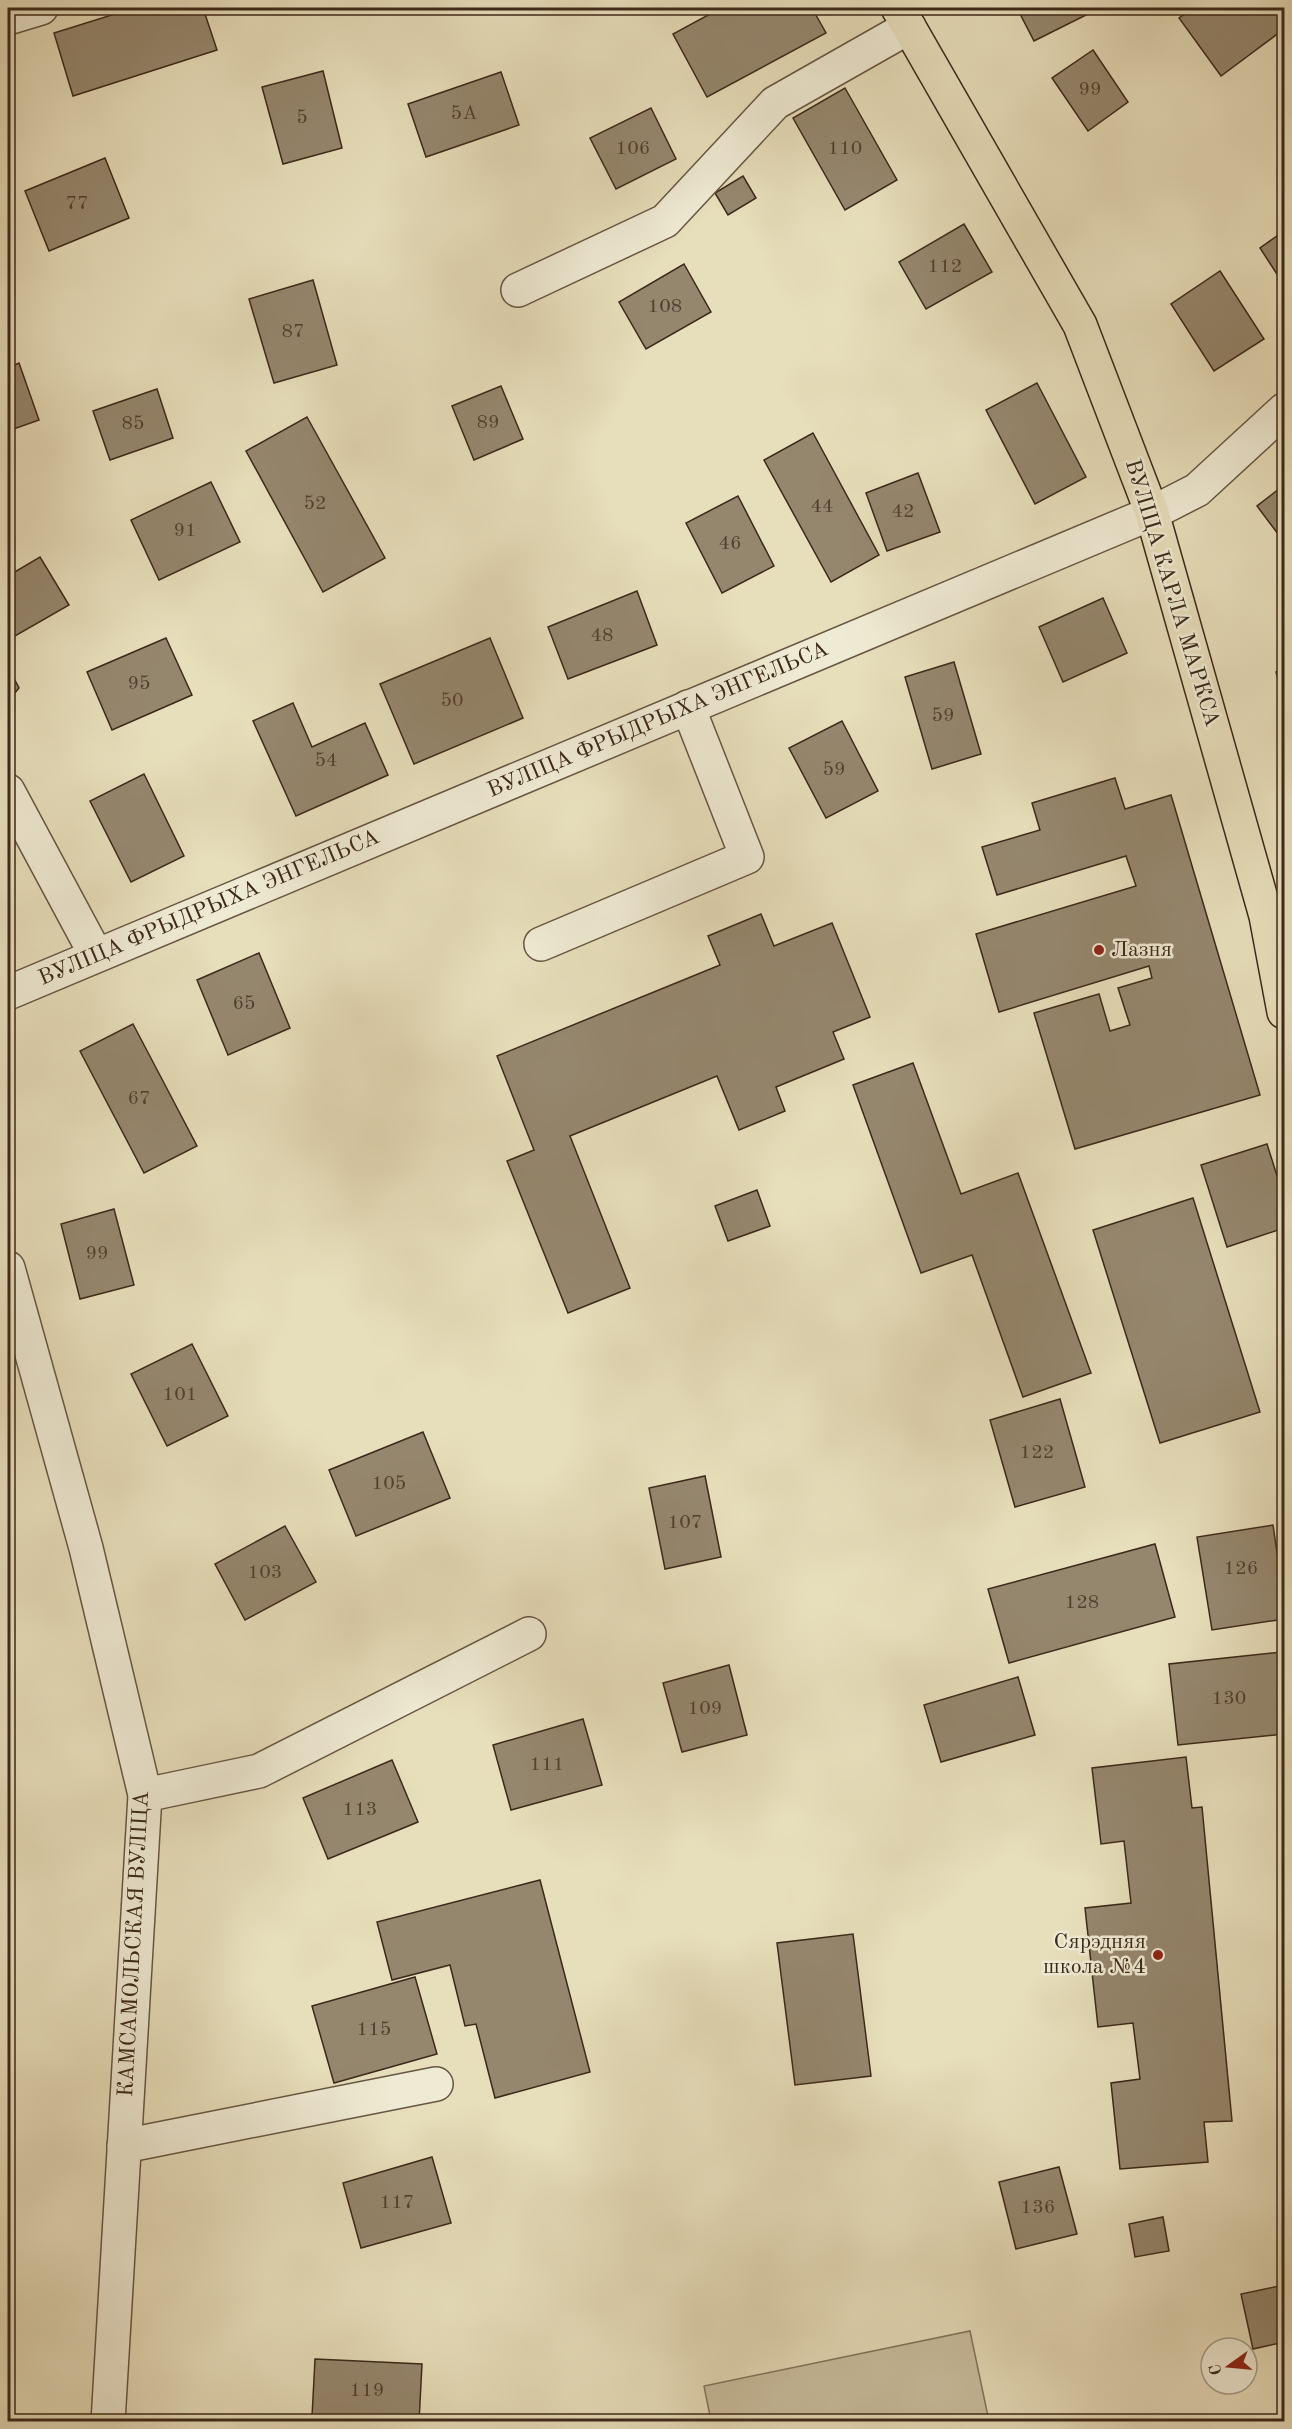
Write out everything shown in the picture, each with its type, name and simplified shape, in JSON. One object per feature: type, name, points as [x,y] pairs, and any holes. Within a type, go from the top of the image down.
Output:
[{"type":"main road","name":"ВУЛІЦА КАРЛА МАРКСА","points":[[903,17],[1080,325],[1152,513],[1266,916],[1284,1012]]},
{"type":"street","points":[[8,18],[41,8]]},
{"type":"street","points":[[518,290],[665,221],[775,103],[903,17]]},
{"type":"street","name":"ВУЛІЦА ФРЫДРЫХА ЭНГЕЛЬСА","points":[[8,993],[1152,513],[1197,490],[1284,410]]},
{"type":"street","points":[[541,944],[747,857],[688,707]]},
{"type":"street","points":[[8,791],[96,955]]},
{"type":"street","name":"КАМСАМОЛЬСКАЯ ВУЛІЦА","points":[[8,1268],[86,1548],[145,1795],[108,2421]]},
{"type":"street","points":[[145,1795],[260,1772],[529,1634]]},
{"type":"street","points":[[124,2146],[436,2084]]},
{"type":"shaded area","points":[[970,2331],[989,2421],[711,2421],[704,2386]]},
{"type":"building","points":[[134,8],[203,8],[217,50],[73,96],[54,33]]},
{"type":"building","points":[[721,8],[812,8],[826,33],[707,97],[673,34]]},
{"type":"building","points":[[1017,8],[1100,8],[1034,41]]},
{"type":"building","points":[[1193,8],[1284,8],[1284,29],[1221,76],[1179,18]]},
{"type":"building","points":[[1093,50],[1128,102],[1088,131],[1052,78]]},
{"type":"building","points":[[323,71],[342,148],[283,164],[262,87]]},
{"type":"building","points":[[501,72],[519,125],[426,157],[408,104]]},
{"type":"building","points":[[845,88],[897,180],[845,210],[793,118]]},
{"type":"building","points":[[651,108],[676,159],[616,189],[590,138]]},
{"type":"building","points":[[105,158],[129,218],[49,251],[25,191]]},
{"type":"building","points":[[743,176],[756,198],[728,215],[715,193]]},
{"type":"building","points":[[964,224],[992,272],[926,309],[899,262]]},
{"type":"building","points":[[1284,231],[1284,285],[1260,248]]},
{"type":"building","points":[[684,264],[711,312],[646,349],[619,302]]},
{"type":"building","points":[[1220,271],[1264,339],[1214,371],[1171,304]]},
{"type":"building","points":[[313,280],[337,365],[274,383],[249,299]]},
{"type":"building","points":[[19,363],[39,420],[8,431],[8,368]]},
{"type":"building","points":[[1037,383],[1086,477],[1035,504],[986,410]]},
{"type":"building","points":[[501,386],[523,439],[474,460],[452,406]]},
{"type":"building","points":[[157,389],[173,438],[110,460],[93,411]]},
{"type":"building","points":[[307,417],[385,558],[323,592],[246,451]]},
{"type":"building","points":[[813,433],[879,555],[831,582],[764,460]]},
{"type":"building","points":[[918,473],[940,532],[887,551],[866,493]]},
{"type":"building","points":[[211,482],[240,542],[159,580],[131,520]]},
{"type":"building","points":[[1284,485],[1284,542],[1257,506]]},
{"type":"building","points":[[738,496],[774,566],[722,593],[686,523]]},
{"type":"building","points":[[40,557],[69,605],[8,640],[8,576]]},
{"type":"building","points":[[637,591],[657,645],[568,679],[548,627]]},
{"type":"building","points":[[1103,598],[1127,653],[1063,682],[1039,627]]},
{"type":"building","points":[[166,638],[192,695],[112,730],[87,672]]},
{"type":"building","points":[[490,638],[523,718],[414,764],[380,684]]},
{"type":"building","points":[[954,662],[981,754],[932,769],[905,677]]},
{"type":"building","points":[[8,667],[19,688],[14,694],[8,681]]},
{"type":"building","points":[[1284,669],[1284,701],[1276,672]]},
{"type":"building","points":[[293,703],[312,747],[365,723],[388,775],[296,816],[253,721]]},
{"type":"building","points":[[842,721],[878,791],[826,818],[789,748]]},
{"type":"building","points":[[144,774],[184,856],[131,882],[90,801]]},
{"type":"building","name":"Лазня","points":[[1115,778],[1125,809],[1171,795],[1260,1095],[1075,1149],[1034,1013],[1099,994],[1110,1031],[1130,1025],[1118,988],[1152,978],[1149,966],[999,1012],[976,934],[1136,886],[1126,856],[997,895],[982,847],[1040,830],[1032,803]]},
{"type":"building","points":[[761,914],[774,946],[832,923],[870,1017],[833,1032],[844,1059],[776,1087],[785,1111],[739,1130],[717,1076],[570,1136],[630,1288],[568,1313],[507,1161],[534,1150],[497,1056],[720,965],[708,936]]},
{"type":"building","points":[[259,953],[290,1028],[228,1055],[197,980]]},
{"type":"building","points":[[133,1024],[197,1146],[144,1173],[80,1051]]},
{"type":"building","points":[[913,1063],[961,1194],[1018,1173],[1091,1373],[1023,1397],[972,1255],[921,1273],[853,1085]]},
{"type":"building","points":[[1267,1144],[1284,1198],[1284,1228],[1227,1247],[1201,1165]]},
{"type":"building","points":[[757,1190],[770,1226],[728,1241],[715,1206]]},
{"type":"building","points":[[1193,1198],[1260,1412],[1160,1443],[1093,1230]]},
{"type":"building","points":[[114,1209],[134,1285],[80,1299],[61,1224]]},
{"type":"building","points":[[192,1344],[228,1416],[167,1446],[131,1374]]},
{"type":"building","points":[[1060,1399],[1085,1487],[1015,1507],[990,1420]]},
{"type":"building","points":[[423,1432],[450,1498],[356,1536],[329,1470]]},
{"type":"building","points":[[705,1476],[721,1557],[665,1569],[649,1488]]},
{"type":"building","points":[[1273,1525],[1284,1601],[1284,1619],[1212,1630],[1197,1537]]},
{"type":"building","points":[[285,1526],[316,1582],[245,1620],[215,1564]]},
{"type":"building","points":[[1155,1544],[1175,1617],[1009,1663],[988,1589]]},
{"type":"building","points":[[1282,1652],[1284,1734],[1178,1745],[1169,1664]]},
{"type":"building","points":[[729,1665],[747,1735],[682,1752],[663,1683]]},
{"type":"building","points":[[1018,1677],[1035,1735],[941,1762],[924,1705]]},
{"type":"building","points":[[583,1719],[602,1785],[511,1810],[493,1745]]},
{"type":"building","points":[[1186,1757],[1192,1808],[1202,1807],[1232,2121],[1204,2122],[1208,2162],[1120,2169],[1111,2083],[1140,2079],[1133,2023],[1098,2027],[1085,1908],[1131,1903],[1124,1841],[1101,1844],[1092,1768]]},
{"type":"building","points":[[392,1760],[418,1822],[328,1859],[303,1798]]},
{"type":"building","points":[[540,1880],[590,2072],[495,2098],[476,2024],[465,2026],[450,1965],[392,1980],[377,1922]]},
{"type":"building","points":[[853,1934],[871,2076],[795,2085],[777,1943]]},
{"type":"building","points":[[415,1977],[437,2054],[334,2083],[312,2006]]},
{"type":"building","points":[[432,2157],[451,2223],[361,2248],[343,2183]]},
{"type":"building","points":[[1059,2167],[1077,2234],[1016,2249],[999,2182]]},
{"type":"building","points":[[1163,2217],[1169,2251],[1135,2257],[1129,2224]]},
{"type":"building","points":[[1284,2285],[1284,2342],[1259,2348],[1259,2336],[1250,2336],[1241,2294]]},
{"type":"building","points":[[315,2359],[422,2364],[419,2422],[312,2417]]},
{"type":"place","name":"Лазня","points":[[1099,950]]},
{"type":"place","name":"Сярэдняя школа №4","points":[[1158,1955]]}]
